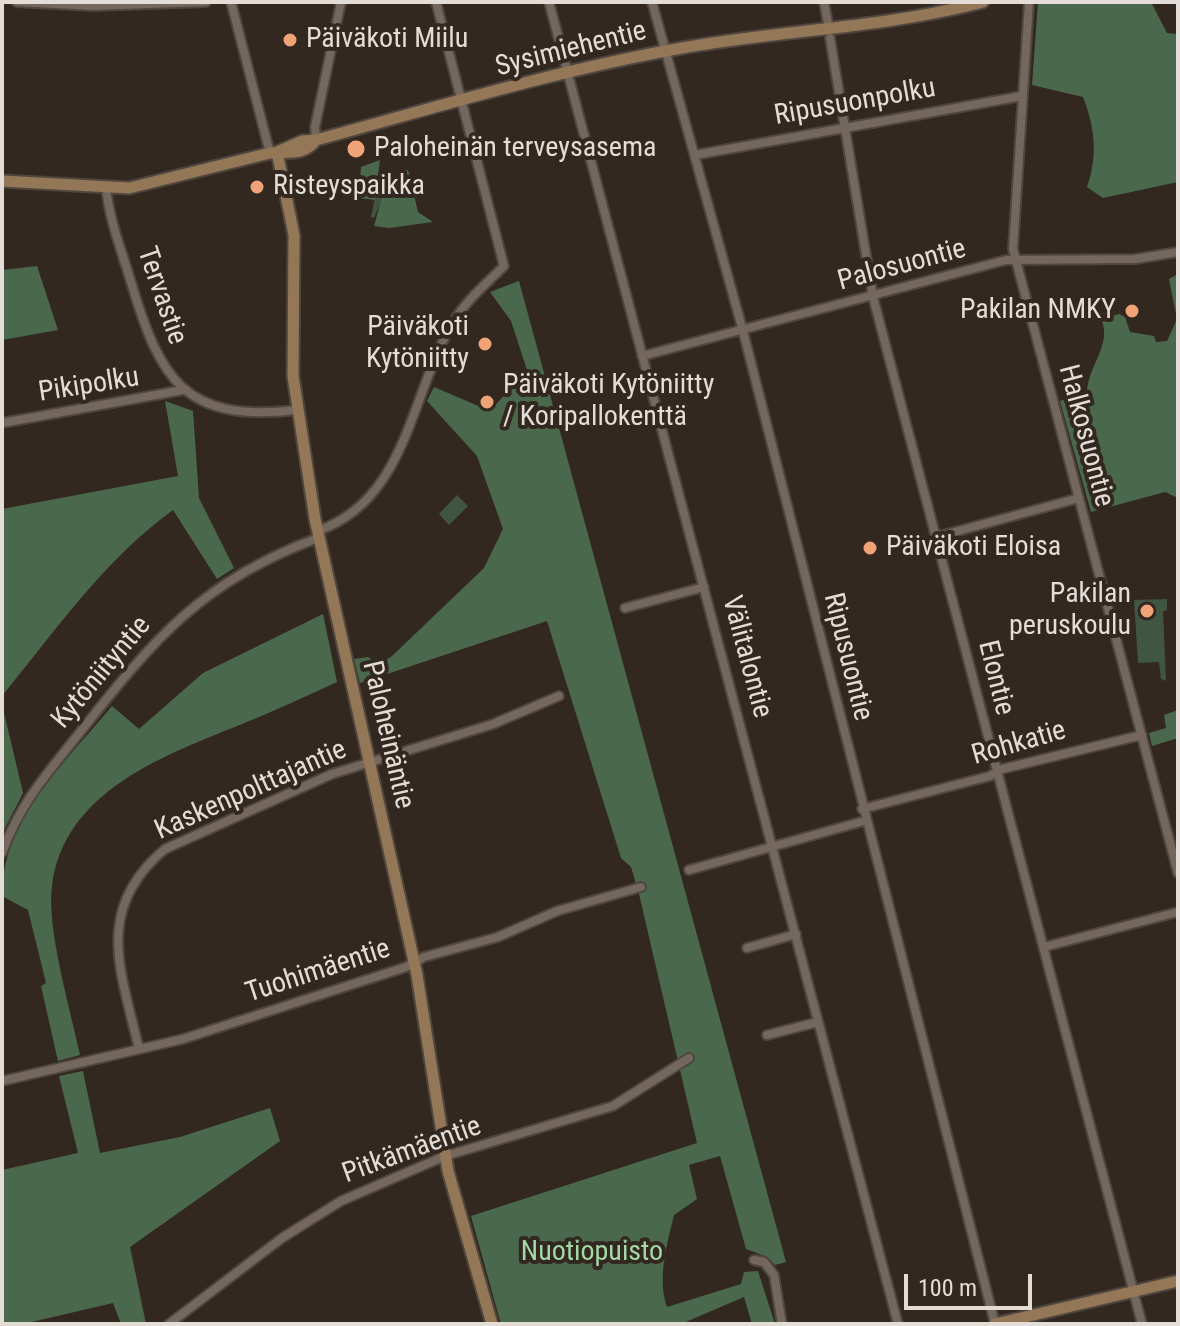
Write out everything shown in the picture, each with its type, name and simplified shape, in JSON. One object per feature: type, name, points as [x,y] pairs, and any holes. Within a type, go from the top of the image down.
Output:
[{"type":"street","points":[[17,2],[93,6],[206,2]]},
{"type":"street","points":[[231,2],[273,152]]},
{"type":"street","points":[[316,140],[315,127],[341,2]]},
{"type":"street","points":[[436,2],[464,102]]},
{"type":"street","name":"Välitalontie","points":[[549,2],[898,1324]]},
{"type":"street","name":"Ripusuontie","points":[[652,2],[743,331],[864,821],[995,1324]]},
{"type":"street","name":"Elontie","points":[[824,2],[873,297],[1142,1324]]},
{"type":"street","name":"Sysimiehentie","points":[[2,181],[137,186],[273,152],[302,141],[464,102],[567,72],[780,32],[829,34],[983,2]]},
{"type":"street","name":"Halkosuontie","points":[[1029,2],[1015,260],[1178,873]]},
{"type":"street","name":"Ripusuonpolku","points":[[695,155],[1022,96]]},
{"type":"street","name":"Kytöniityntie","points":[[2,853],[26,800],[162,633],[242,572],[345,517],[386,476],[407,436],[450,327],[476,293],[504,266],[464,102]]},
{"type":"street","name":"Paloheinäntie","points":[[273,152],[294,235],[291,340],[296,410],[317,534],[413,963],[445,1156],[492,1324]]},
{"type":"street","name":"Tervastie","points":[[106,187],[147,338],[158,360],[183,390],[229,410],[296,410]]},
{"type":"street","name":"Palosuontie","points":[[642,356],[1015,260],[1135,259],[1178,252]]},
{"type":"street","name":"Pikipolku","points":[[2,423],[183,390]]},
{"type":"street","points":[[936,537],[1079,498]]},
{"type":"street","points":[[625,608],[704,587]]},
{"type":"street","name":"Kaskenpolttajantie","points":[[139,1049],[118,964],[117,940],[126,897],[145,866],[181,841],[332,774],[493,724],[559,696]]},
{"type":"street","name":"Rohkatie","points":[[862,809],[1142,735]]},
{"type":"street","points":[[689,870],[864,821]]},
{"type":"street","name":"Tuohimäentie","points":[[2,1081],[232,1024],[498,937],[557,911],[641,887]]},
{"type":"street","points":[[1044,947],[1178,912]]},
{"type":"street","points":[[747,948],[796,934]]},
{"type":"street","points":[[767,1035],[818,1022]]},
{"type":"street","name":"Pitkämäentie","points":[[169,1324],[309,1220],[341,1201],[445,1156],[613,1106],[689,1058]]},
{"type":"street","points":[[754,1260],[764,1262],[774,1275],[782,1324]]},
{"type":"street","points":[[995,1324],[1178,1281]]},
{"type":"green space","points":[[1038,2],[1151,2],[1167,33],[1178,34],[1178,182],[1103,198],[1087,187],[1094,142],[1083,97],[1032,85]]},
{"type":"green space","points":[[380,160],[375,200],[359,198],[361,167]]},
{"type":"green space","points":[[402,169],[408,170],[418,212],[433,222],[389,228],[374,226],[386,182],[394,180]]},
{"type":"green space","points":[[380,173],[390,180],[374,218],[371,217]]},
{"type":"green space","points":[[37,266],[58,330],[2,340],[2,270]]},
{"type":"green space","points":[[1178,274],[1178,498],[1165,492],[1091,512],[1060,401],[1087,393],[1104,337],[1101,319],[1119,314],[1125,317],[1130,332],[1154,336],[1156,342],[1167,341],[1177,319],[1169,279]]},
{"type":"green space","name":"Nuotiopuisto","points":[[519,281],[786,1262],[775,1265],[767,1257],[746,1249],[720,1156],[689,1165],[697,1199],[674,1215],[664,1261],[664,1296],[667,1307],[741,1284],[744,1272],[758,1271],[775,1324],[752,1324],[744,1297],[681,1324],[501,1324],[471,1216],[697,1143],[639,894],[631,867],[621,858],[547,621],[360,683],[354,659],[368,657],[379,665],[392,656],[484,568],[503,529],[477,456],[427,401],[434,387],[490,411],[527,370],[511,321],[490,292]]},
{"type":"green space","points":[[165,401],[193,411],[199,498],[234,568],[217,579],[173,510],[148,529],[103,573],[2,696],[2,509],[178,476]]},
{"type":"green space","points":[[457,495],[468,506],[449,525],[439,514]]},
{"type":"green space","points":[[1167,599],[1167,610],[1163,611],[1166,681],[1161,679],[1159,662],[1138,663],[1134,600]]},
{"type":"green space","points":[[323,614],[337,682],[152,764],[97,801],[76,825],[60,853],[51,903],[56,946],[80,1055],[58,1061],[41,986],[46,983],[28,910],[2,896],[5,868],[25,817],[57,770],[112,706],[139,729],[203,673]]},
{"type":"green space","points":[[2,704],[23,793],[2,834]]},
{"type":"green space","points":[[1178,710],[1178,738],[1152,746],[1149,733],[1166,728],[1164,715]]},
{"type":"green space","points":[[83,1071],[100,1153],[180,1137],[270,1108],[280,1141],[130,1247],[146,1324],[121,1324],[113,1303],[23,1324],[2,1324],[2,1170],[78,1153],[59,1076]]},
{"type":"place","name":"Päiväkoti Miilu","points":[[290,40]]},
{"type":"place","name":"Paloheinän terveysasema","points":[[356,149]]},
{"type":"place","name":"Risteyspaikka","points":[[257,187]]},
{"type":"place","name":"Pakilan NMKY","points":[[1132,311]]},
{"type":"place","name":"Päiväkoti Kytöniitty","points":[[485,344]]},
{"type":"place","name":"Päiväkoti Kytöniitty / Koripallokenttä","points":[[487,402]]},
{"type":"place","name":"Päiväkoti Eloisa","points":[[870,548]]},
{"type":"place","name":"Pakilan peruskoulu","points":[[1147,611]]}]
